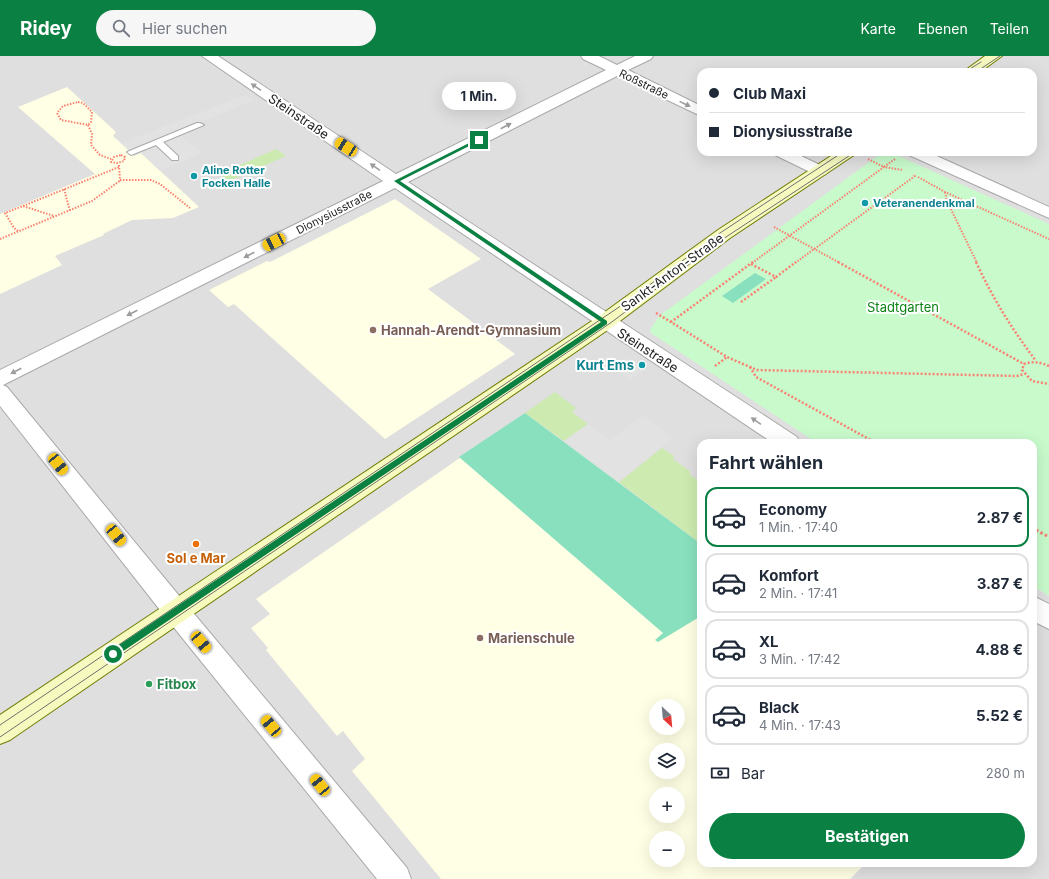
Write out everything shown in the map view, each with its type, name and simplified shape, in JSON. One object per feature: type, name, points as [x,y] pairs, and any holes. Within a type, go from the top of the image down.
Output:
[{"type":"street","name":"Steinstraße","points":[[209,56],[605,322],[643,345],[783,439]]},
{"type":"street","name":"Roßstraße","points":[[588,56],[697,110]]},
{"type":"street","name":"Dionysiusstraße","points":[[0,380],[646,56]]},
{"type":"street","points":[[976,68],[995,56]]},
{"type":"street","points":[[790,156],[820,171]]},
{"type":"street","name":"Sankt-Anton-Straße","points":[[0,731],[605,322],[724,234],[842,156]]},
{"type":"street","points":[[924,156],[1049,213]]},
{"type":"street","points":[[0,392],[176,611],[396,879]]},
{"type":"street","points":[[1037,610],[1049,618]]},
{"type":"lane","points":[[131,152],[200,125]]},
{"type":"lane","points":[[158,142],[175,158]]},
{"type":"path","points":[[71,103],[83,104],[92,112],[91,122],[88,125],[60,120],[57,113],[59,108],[71,103]]},
{"type":"path","points":[[88,125],[92,134],[91,145],[100,155],[111,159]]},
{"type":"path","points":[[119,163],[119,175],[121,180]]},
{"type":"path","points":[[19,231],[14,228],[5,213],[119,167]]},
{"type":"path","points":[[905,171],[884,167],[671,322],[727,357],[757,370],[1009,376],[1024,374]]},
{"type":"path","points":[[910,174],[1049,239]]},
{"type":"path","points":[[741,302],[915,176]]},
{"type":"path","points":[[0,240],[96,201],[121,180],[151,180],[160,184],[190,208]]},
{"type":"path","points":[[64,189],[70,211]]},
{"type":"path","points":[[946,192],[947,201],[994,300],[1014,332],[1036,361],[1049,366]]},
{"type":"path","points":[[23,206],[55,217]]},
{"type":"path","points":[[772,226],[1024,364],[1036,361]]},
{"type":"path","points":[[751,264],[776,277]]},
{"type":"path","points":[[1024,364],[1022,370],[1024,374],[1032,381],[1049,384]]},
{"type":"path","points":[[749,367],[756,377],[869,439]]},
{"type":"path","points":[[1037,530],[1049,537]]},
{"type":"shaded area","points":[[0,56],[1049,56],[1049,879],[0,879]]},
{"type":"shaded area","points":[[67,87],[116,132],[113,136],[131,152],[141,153],[199,207],[173,218],[132,220],[103,234],[104,235],[55,256],[62,265],[0,294],[0,214],[95,174],[18,107]]},
{"type":"shaded area","points":[[245,95],[253,101],[198,123],[203,127],[182,136],[203,153],[160,171],[141,153],[134,156],[121,143]]},
{"type":"shaded area","name":"Hannah-Arendt-Gymnasium","points":[[395,199],[481,259],[428,289],[515,354],[385,439],[234,304],[228,307],[209,290],[267,261],[270,262]]},
{"type":"shaded area","points":[[628,358],[645,370],[630,380],[613,368]]},
{"type":"shaded area","name":"Marienschule","points":[[525,413],[697,541],[697,867],[862,867],[850,879],[441,879],[352,771],[365,759],[343,731],[337,736],[266,650],[268,648],[251,628],[270,614],[256,599]]},
{"type":"shaded area","points":[[643,415],[674,437],[619,482],[564,441],[588,424],[610,440]]},
{"type":"green space","points":[[276,149],[286,156],[229,181],[220,174]]},
{"type":"green space","name":"Stadtgarten","points":[[878,156],[899,156],[1049,224],[1049,596],[1037,588],[1037,439],[811,439],[651,333],[650,330],[659,316]]},
{"type":"green space","points":[[755,273],[766,279],[733,303],[722,296]]},
{"type":"green space","points":[[555,392],[576,408],[572,412],[588,424],[564,441],[525,413]]},
{"type":"green space","points":[[525,413],[697,541],[697,618],[658,642],[655,640],[663,633],[459,457]]},
{"type":"green space","points":[[662,448],[674,456],[673,459],[691,472],[689,474],[697,479],[697,541],[619,482]]},
{"type":"tram line","points":[[982,68],[1000,56]]},
{"type":"tram line","points":[[971,68],[981,62]]},
{"type":"tram line","points":[[0,725],[625,303],[720,233],[837,156]]},
{"type":"tram line","points":[[0,737],[609,324],[726,237],[849,156]]},
{"type":"place","name":"Aline Rotter Focken Halle","points":[[194,176]]},
{"type":"place","name":"Veteranendenkmal","points":[[865,203]]},
{"type":"place","name":"Hannah-Arendt-Gymnasium","points":[[373,330]]},
{"type":"place","name":"Kurt Ems","points":[[642,365]]},
{"type":"place","name":"Sol e Mar","points":[[196,544]]},
{"type":"place","name":"Marienschule","points":[[480,638]]},
{"type":"place","name":"Fitbox","points":[[149,684]]},
{"type":"route","points":[[113,654],[605,322],[396,181],[479,140]]}]
